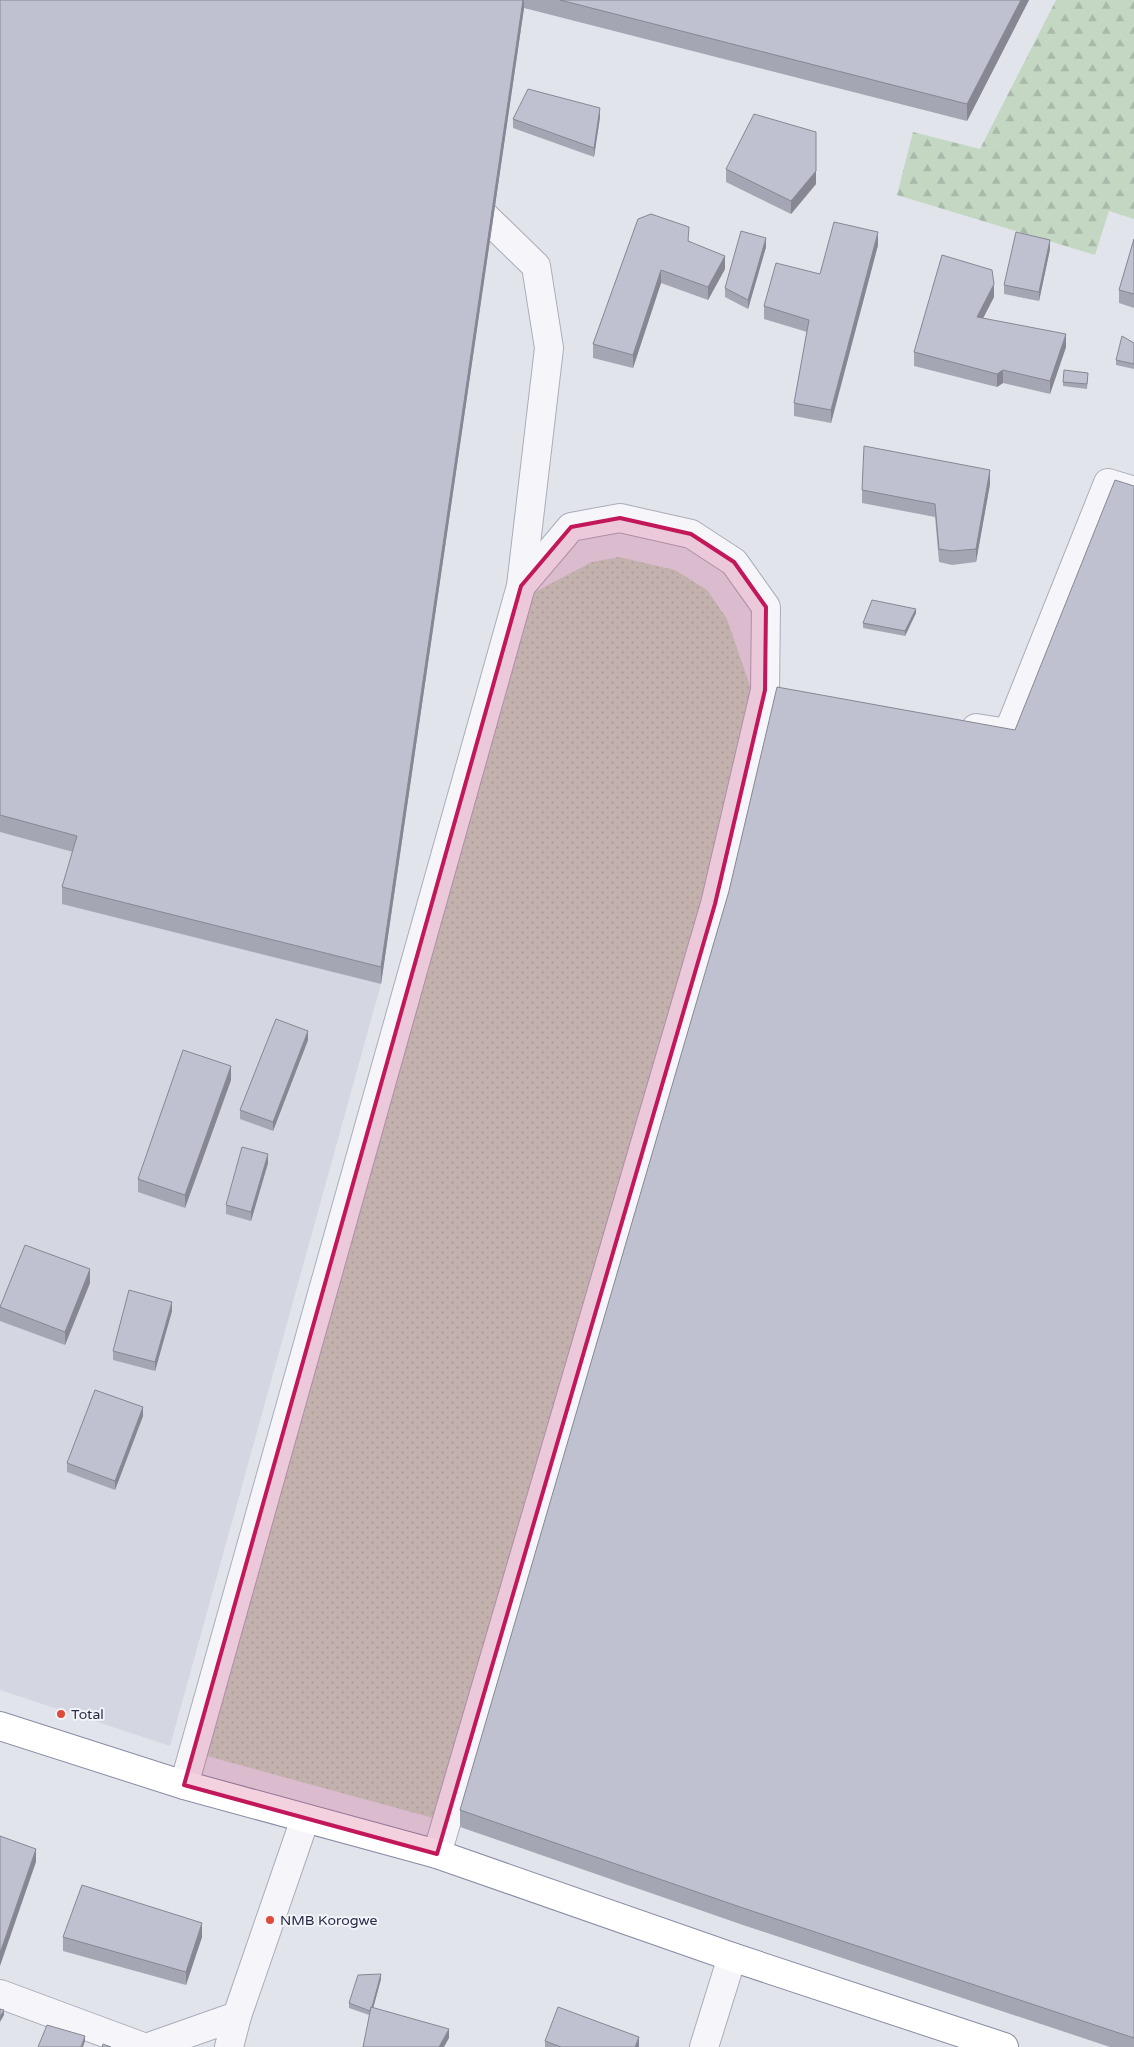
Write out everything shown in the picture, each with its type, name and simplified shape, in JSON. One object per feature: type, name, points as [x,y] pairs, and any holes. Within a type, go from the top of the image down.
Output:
[{"type":"highway","points":[[0,1726],[184,1785],[437,1854],[732,1957],[1004,2047]]},
{"type":"street","points":[[184,1785],[521,586],[549,348],[536,266],[444,177]]},
{"type":"street","points":[[949,723],[1008,733],[1108,483],[1134,491]]},
{"type":"street","points":[[437,1854],[691,1024],[715,904],[765,690],[766,607],[734,562],[690,534],[620,518],[571,527],[521,586]]},
{"type":"street","points":[[765,690],[794,695]]},
{"type":"street","points":[[229,2047],[236,2016],[305,1819]]},
{"type":"street","points":[[704,2047],[732,1957]]},
{"type":"street","points":[[0,1994],[143,2047]]},
{"type":"street","points":[[149,2047],[236,2016]]},
{"type":"highlighted area","points":[[620,518],[691,534],[734,562],[766,607],[765,690],[715,904],[437,1854],[184,1785],[521,586],[571,527]]},
{"type":"shaded area","points":[[0,832],[77,853],[63,904],[381,984],[170,1746],[0,1690]]},
{"type":"green space","points":[[1056,0],[1134,0],[1134,219],[1109,211],[1095,255],[897,195],[913,132],[980,149]]},
{"type":"green space","points":[[619,557],[675,570],[707,590],[727,619],[751,689],[701,900],[433,1818],[207,1756],[533,593],[592,562]]},
{"type":"building","points":[[0,0],[523,0],[381,967],[62,887],[77,836],[0,815]]},
{"type":"building","points":[[560,0],[1021,0],[967,104]]},
{"type":"building","points":[[528,89],[600,108],[594,148],[513,119]]},
{"type":"building","points":[[754,114],[816,132],[816,171],[791,201],[726,169]]},
{"type":"building","points":[[651,214],[689,227],[688,241],[725,256],[708,287],[661,270],[633,355],[593,344],[638,219]]},
{"type":"building","points":[[834,222],[878,232],[831,410],[794,403],[809,320],[764,306],[776,263],[820,274]]},
{"type":"building","points":[[741,231],[766,238],[748,300],[725,288]]},
{"type":"building","points":[[1016,232],[1050,240],[1039,292],[1004,285]]},
{"type":"building","points":[[1134,239],[1134,294],[1119,290]]},
{"type":"building","points":[[942,255],[992,270],[994,284],[977,317],[1066,334],[1050,381],[1003,370],[997,374],[914,352]]},
{"type":"building","points":[[1122,336],[1134,343],[1134,364],[1116,360]]},
{"type":"building","points":[[1064,370],[1088,373],[1087,384],[1063,382]]},
{"type":"building","points":[[864,446],[990,470],[976,549],[952,551],[939,549],[935,504],[862,490]]},
{"type":"building","points":[[1115,480],[1134,486],[1134,2038],[743,1908],[460,1810],[729,891],[777,687],[1015,730]]},
{"type":"building","points":[[872,600],[916,609],[905,631],[863,623]]},
{"type":"building","points":[[276,1019],[308,1031],[273,1122],[240,1110]]},
{"type":"building","points":[[183,1050],[231,1066],[185,1195],[138,1179]]},
{"type":"building","points":[[242,1147],[268,1154],[251,1212],[226,1205]]},
{"type":"building","points":[[25,1245],[90,1269],[65,1332],[0,1307]]},
{"type":"building","points":[[129,1290],[172,1302],[155,1362],[113,1351]]},
{"type":"building","points":[[95,1390],[143,1407],[115,1481],[67,1463]]},
{"type":"building","points":[[0,1836],[36,1849],[0,1953]]},
{"type":"building","points":[[82,1885],[202,1923],[186,1972],[63,1937]]},
{"type":"building","points":[[381,1974],[370,2011],[349,2003],[358,1975]]},
{"type":"building","points":[[371,2007],[449,2029],[439,2047],[363,2047]]},
{"type":"building","points":[[558,2007],[639,2037],[635,2047],[561,2047],[545,2041]]},
{"type":"building","points":[[0,2009],[4,2010],[0,2017]]},
{"type":"building","points":[[47,2025],[85,2036],[81,2047],[38,2047]]},
{"type":"place","name":"Total","points":[[61,1714]]},
{"type":"place","name":"NMB Korogwe","points":[[270,1920]]}]
